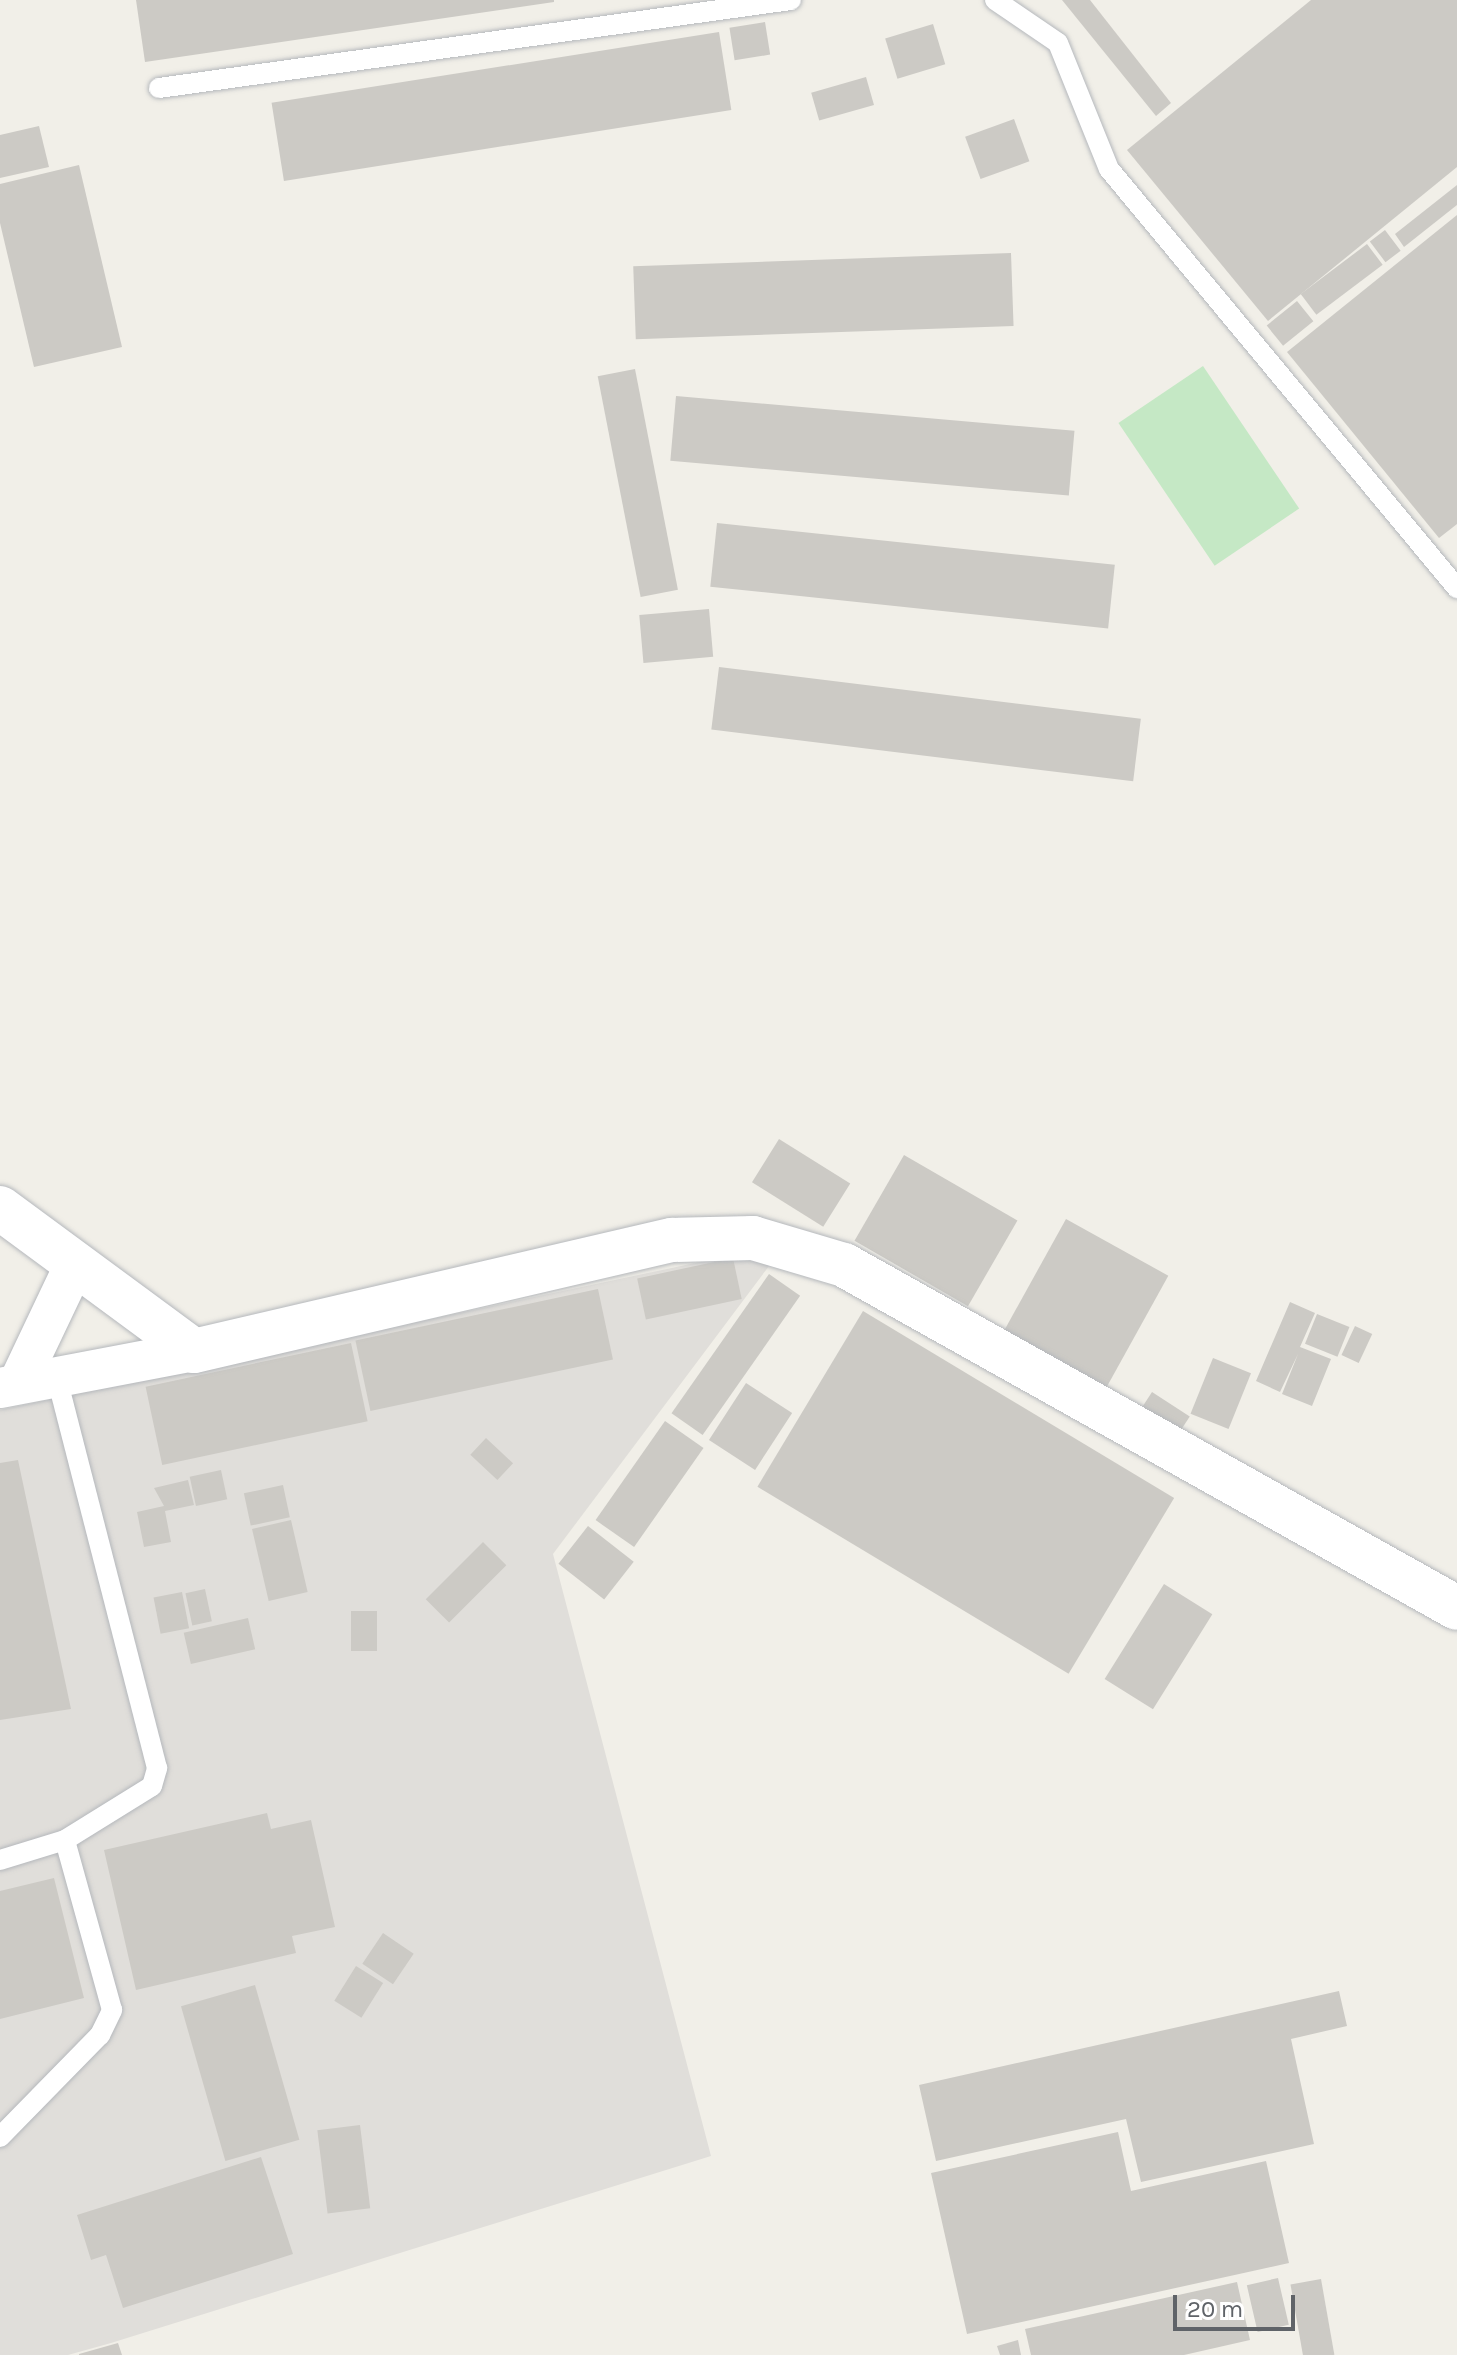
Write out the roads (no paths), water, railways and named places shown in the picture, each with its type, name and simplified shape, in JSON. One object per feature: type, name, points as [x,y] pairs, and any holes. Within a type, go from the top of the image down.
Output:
[{"type":"street","points":[[0,1208],[194,1351]]},
{"type":"street","points":[[25,1383],[194,1351],[672,1240],[753,1238],[844,1265],[1457,1608]]},
{"type":"street","points":[[25,1383],[76,1262]]},
{"type":"lane","points":[[159,88],[791,0]]},
{"type":"lane","points":[[995,0],[1058,43],[1109,169],[1457,588]]},
{"type":"lane","points":[[0,1860],[65,1840],[152,1786],[157,1768],[25,1383]]},
{"type":"lane","points":[[0,2137],[100,2035],[112,2010],[65,1840]]}]
